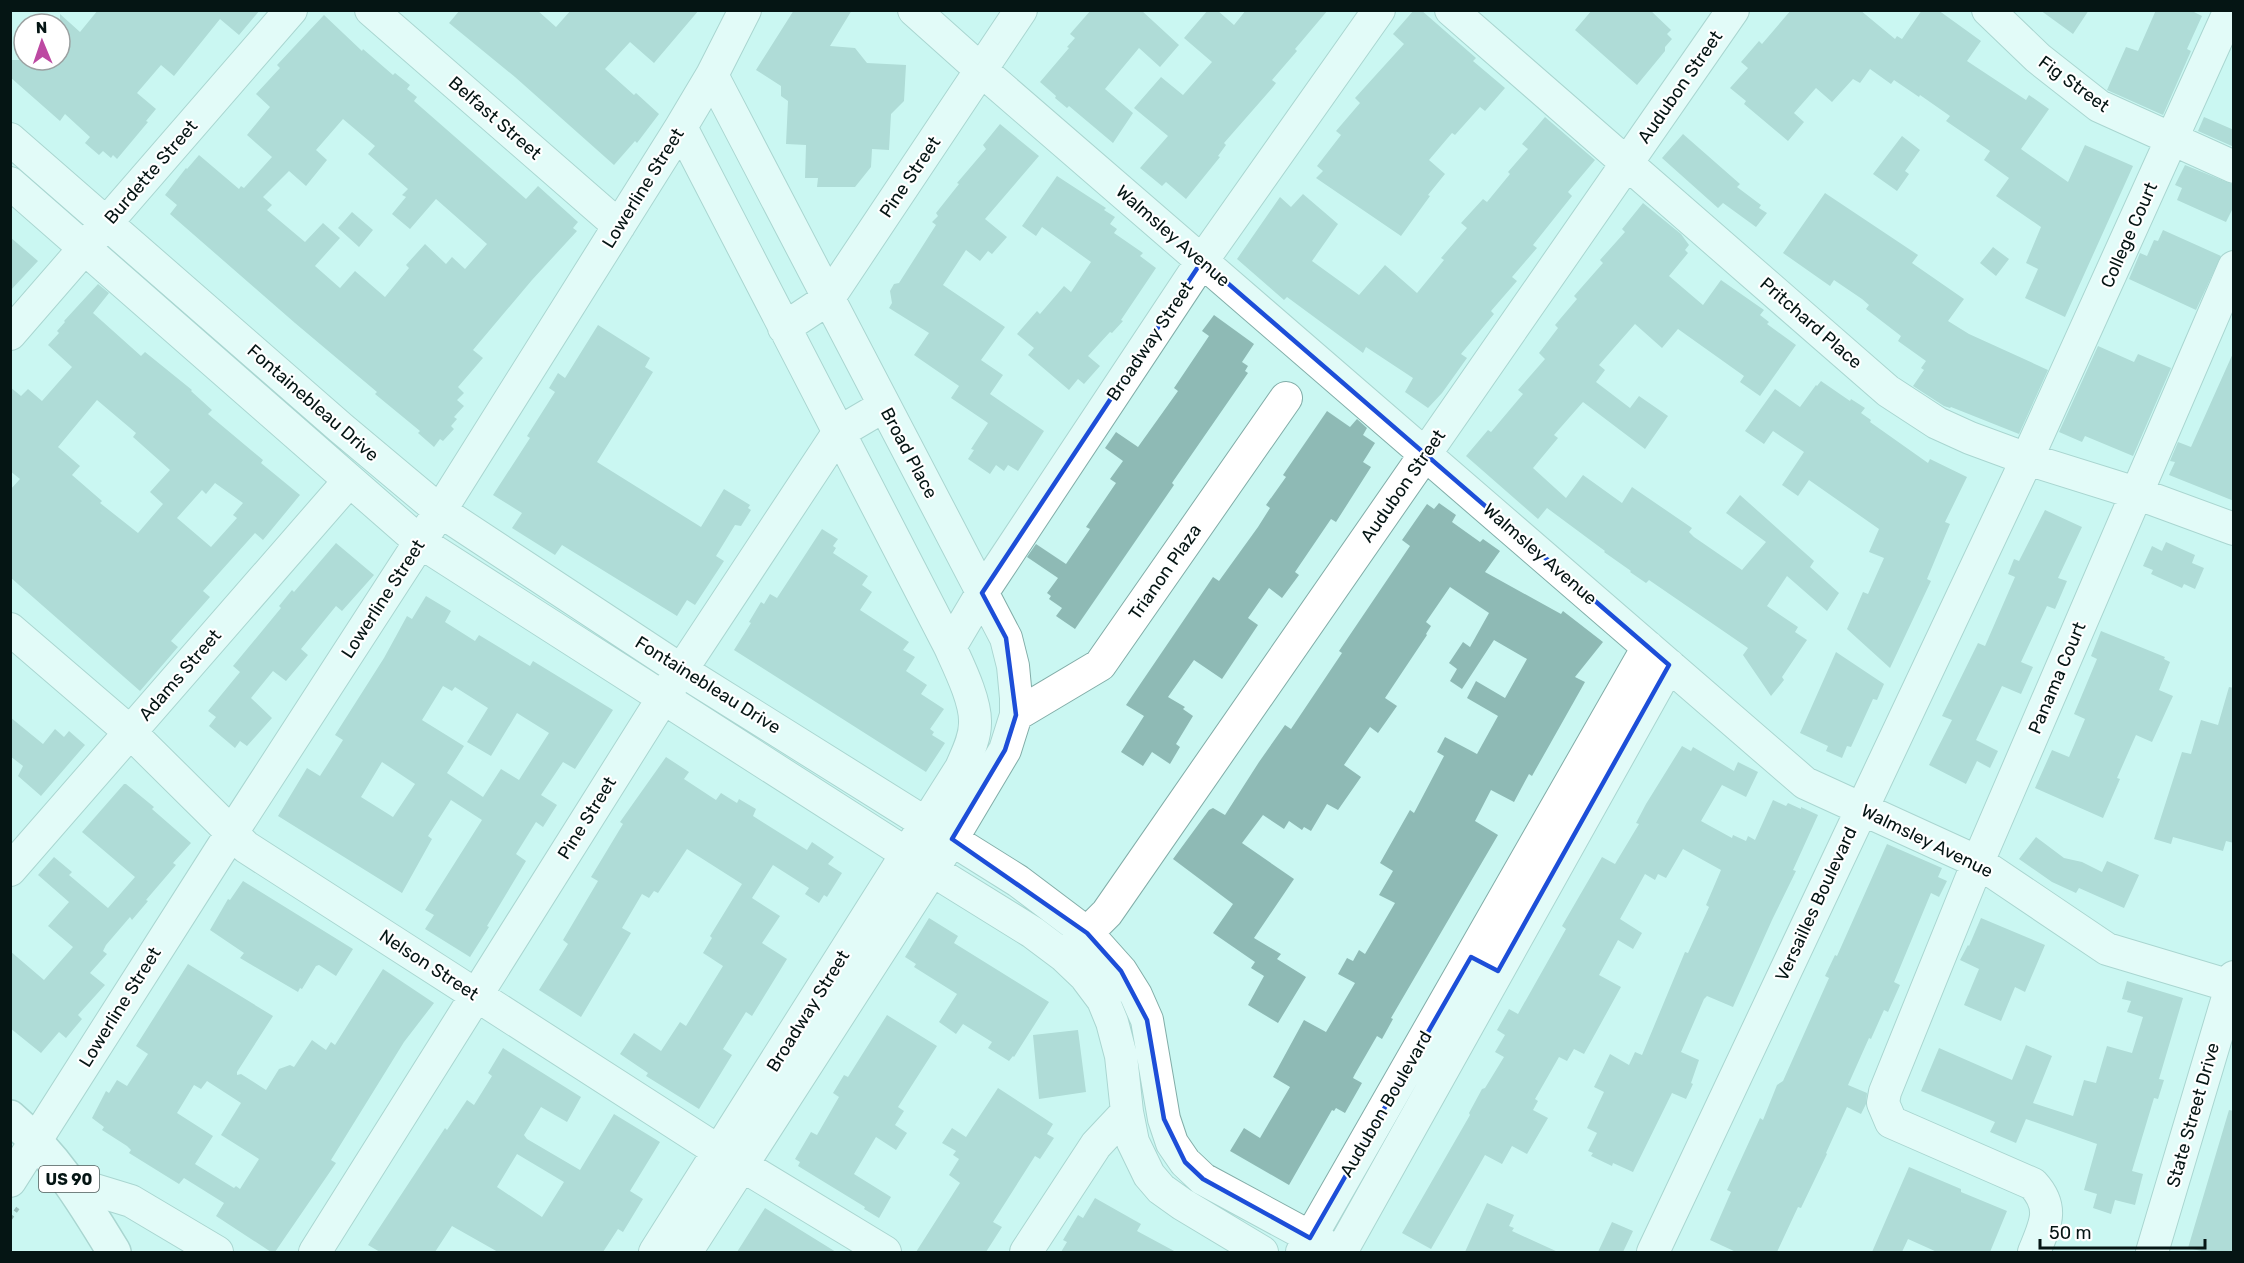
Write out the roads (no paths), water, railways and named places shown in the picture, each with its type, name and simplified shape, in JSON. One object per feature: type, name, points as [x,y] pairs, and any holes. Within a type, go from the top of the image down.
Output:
[{"type":"main road","name":"US 90","points":[[10,1117],[36,1139],[72,1183],[114,1252]]},
{"type":"street","name":"Burdette Street","points":[[10,334],[291,10]]},
{"type":"street","name":"Belfast Street","points":[[371,10],[619,226]]},
{"type":"street","name":"Lowerline Street","points":[[10,1181],[440,511],[619,226],[712,75],[745,10]]},
{"type":"street","name":"Walmsley Avenue","points":[[915,10],[981,70],[1805,783],[1978,862],[2107,949],[2233,983]]},
{"type":"street","name":"Pine Street","points":[[784,328],[828,299],[1021,10]]},
{"type":"street","name":"Broadway Street","points":[[655,1252],[731,1158],[939,831],[971,746],[975,723],[965,684],[950,647],[982,593],[1202,261],[1379,10]]},
{"type":"street","name":"Pritchard Place","points":[[1451,10],[1888,391],[1937,423],[1970,438],[2026,459],[2136,493],[2234,529]]},
{"type":"street","name":"Audubon Street","points":[[1064,956],[1113,904],[1733,10]]},
{"type":"street","name":"Fig Street","points":[[1988,10],[2038,58],[2099,106],[2234,168]]},
{"type":"street","name":"College Court","points":[[2026,459],[2230,10]]},
{"type":"street","name":"Broad Place","points":[[712,75],[1006,638],[1012,666],[1016,715],[1005,750],[939,831]]},
{"type":"street","points":[[681,127],[950,647]]},
{"type":"street","name":"Fontainebleau Drive","points":[[10,139],[341,428],[440,511],[681,670],[1017,881],[1087,933],[1121,971],[1136,995],[1147,1020],[1164,1119],[1172,1143],[1185,1162],[1203,1179],[1306,1245],[1339,1252]]},
{"type":"street","name":"Fontainebleau Drive","points":[[10,183],[420,542],[1032,932],[1064,956],[1085,976],[1103,1000],[1112,1022],[1121,1056],[1133,1142],[1142,1163],[1161,1189],[1262,1252]]},
{"type":"street","name":"Panama Court","points":[[2039,1240],[2046,1209],[2044,1196],[2033,1184],[1891,1122],[1883,1103],[1885,1092],[1978,862],[2234,267]]},
{"type":"street","name":"Trianon Plaza","points":[[1016,715],[1100,665],[1286,399]]},
{"type":"street","name":"Pine Street","points":[[315,1252],[663,698],[838,433],[884,406]]},
{"type":"street","name":"Versailles Boulevard","points":[[1653,1252],[2026,459]]},
{"type":"street","name":"Adams Street","points":[[10,870],[349,481]]},
{"type":"street","name":"Nelson Street","points":[[10,630],[130,732],[246,847],[731,1158],[885,1252]]},
{"type":"street","name":"Audubon Boulevard","points":[[1339,1252],[1498,971],[1625,716],[1658,656]]},
{"type":"street","name":"Audubon Boulevard","points":[[1306,1245],[1471,957],[1625,716]]},
{"type":"street","points":[[1471,957],[1498,971]]},
{"type":"street","name":"State Street Drive","points":[[2152,1252],[2233,983]]},
{"type":"street","points":[[1026,1252],[1096,1145],[1127,1112]]},
{"type":"street","name":"Broadway Street","points":[[686,1252],[731,1158]]},
{"type":"street","points":[[72,1183],[130,1201],[217,1252]]}]
